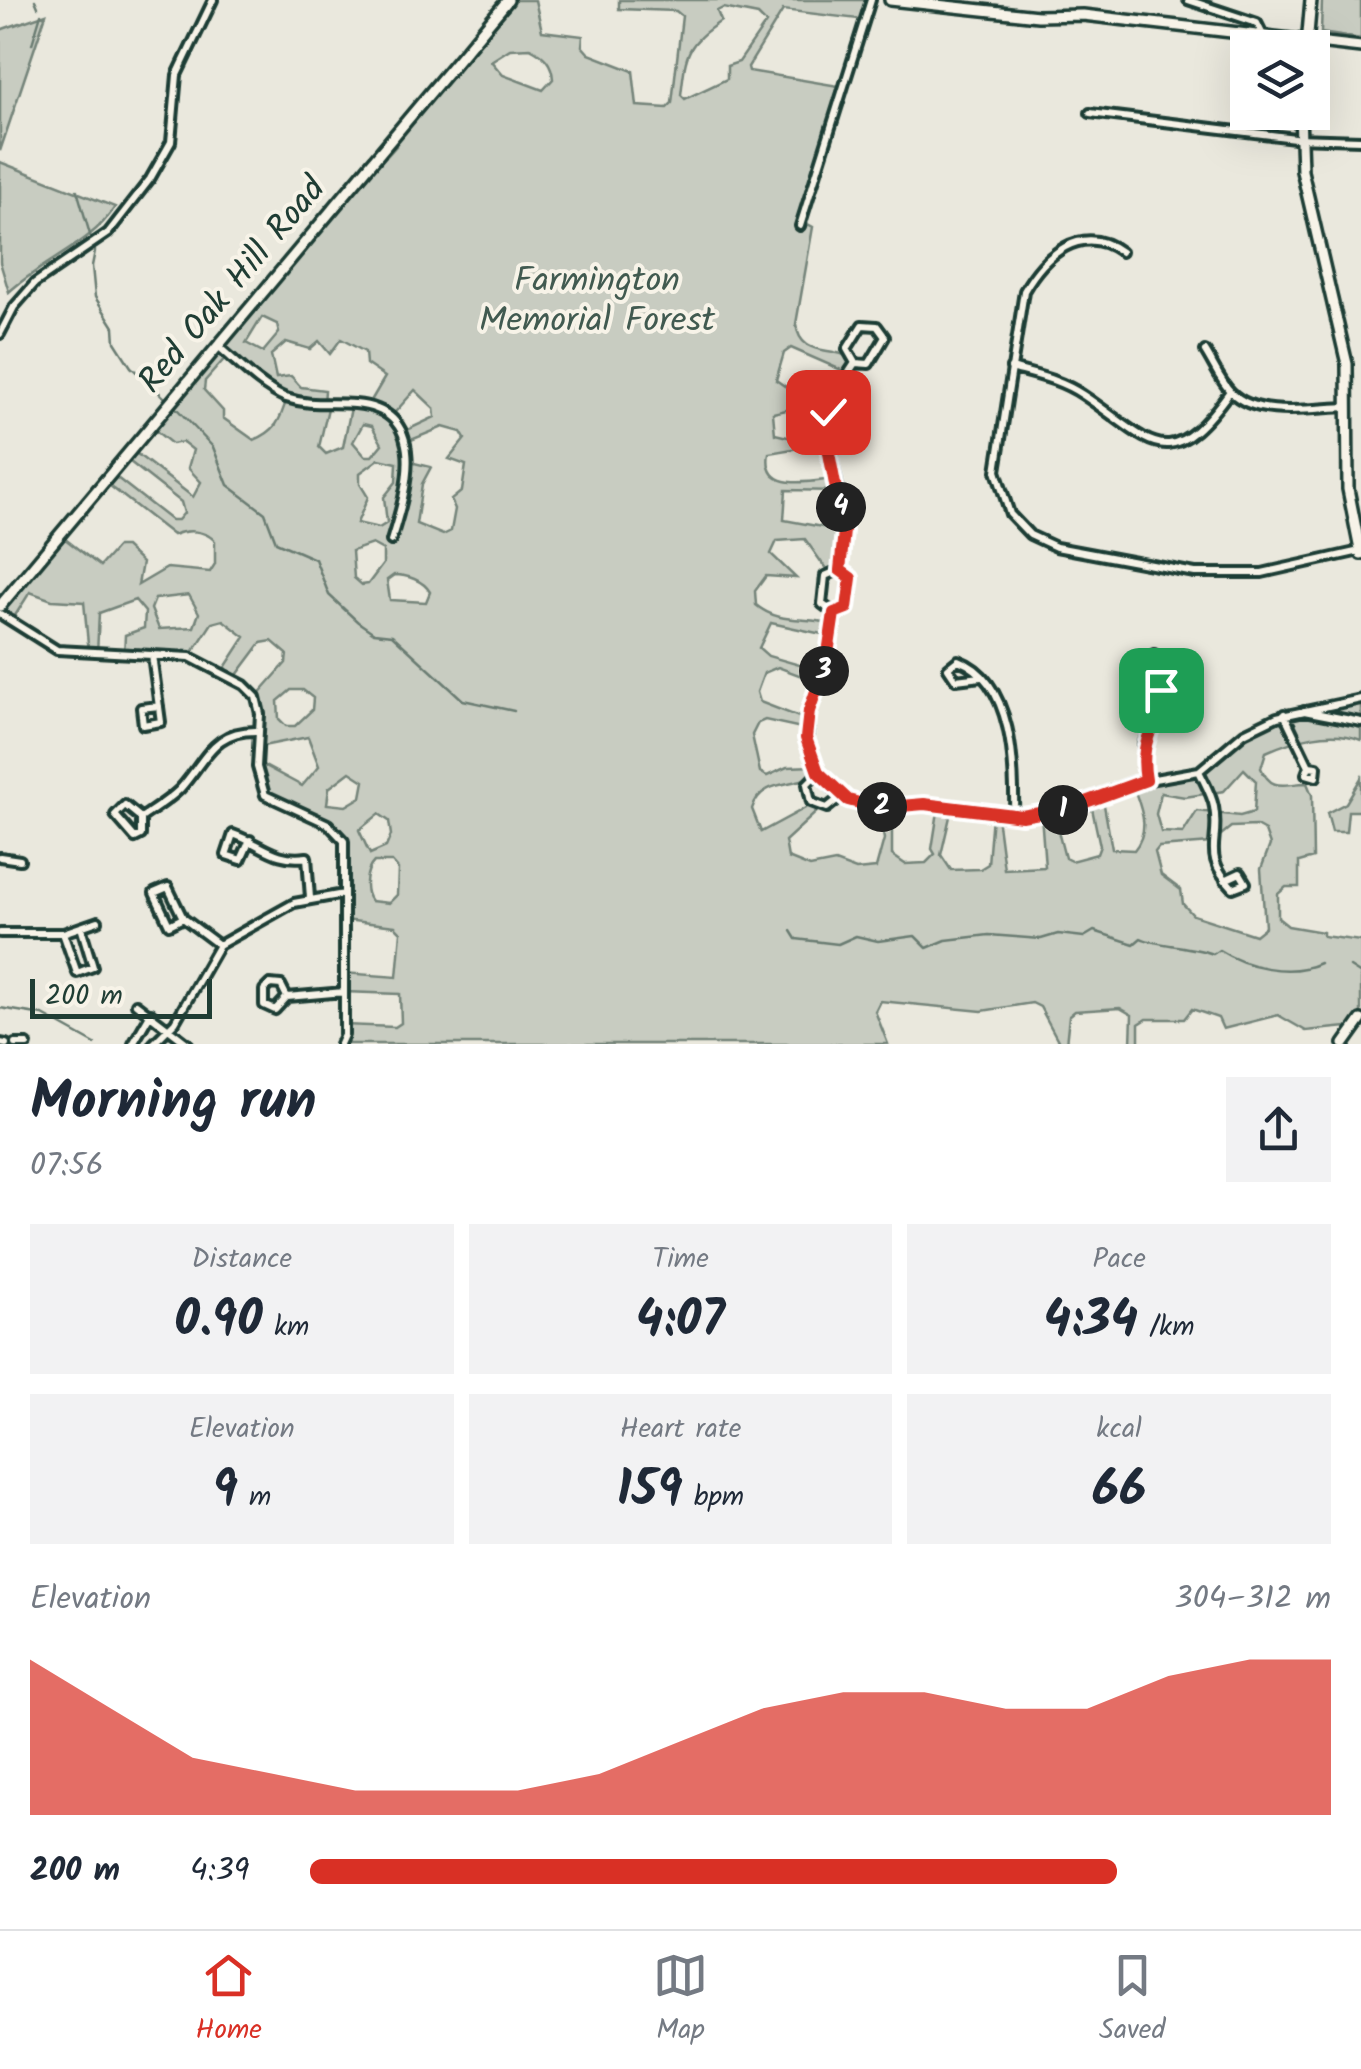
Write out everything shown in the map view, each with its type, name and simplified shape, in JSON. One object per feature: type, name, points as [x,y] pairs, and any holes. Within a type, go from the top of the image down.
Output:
[{"type":"street","points":[[0,334],[14,307],[35,283],[108,233],[150,179],[171,142],[177,75],[214,0]]},
{"type":"street","name":"Red Oak Hill Road","points":[[0,606],[508,0]]},
{"type":"street","points":[[800,226],[871,0]]},
{"type":"street","points":[[890,0],[1038,16],[1083,15],[1230,32]]},
{"type":"street","points":[[1188,0],[1257,22],[1262,30]]},
{"type":"street","points":[[1308,30],[1311,0]]},
{"type":"street","points":[[1330,46],[1361,47]]},
{"type":"street","points":[[1090,114],[1361,140]]},
{"type":"street","points":[[1121,252],[1108,242],[1080,240],[1058,248],[1037,267],[1024,291],[996,454],[998,486],[1018,525],[1042,542],[1196,573],[1262,573],[1361,553],[1348,489],[1343,341],[1313,229],[1299,130]]},
{"type":"street","points":[[862,326],[877,326],[884,337],[880,352],[868,364],[855,363],[848,355],[851,339],[862,326]]},
{"type":"street","points":[[219,347],[282,396],[319,404],[368,406],[395,425],[404,437],[410,470],[392,541]]},
{"type":"street","points":[[1205,350],[1230,392],[1274,408],[1348,407]]},
{"type":"street","points":[[840,570],[844,531],[828,448],[828,412],[855,363]]},
{"type":"street","points":[[1011,368],[1072,388],[1134,436],[1154,444],[1186,439],[1208,422],[1230,392]]},
{"type":"street","points":[[834,613],[847,608],[852,593],[851,578],[840,570]]},
{"type":"street","points":[[834,613],[822,604],[821,593],[826,576],[840,570]]},
{"type":"street","points":[[834,613],[827,660],[807,720],[808,746],[818,772],[842,796],[872,807],[932,804],[1014,816],[1069,808],[1146,780],[1199,771],[1244,732],[1284,714],[1361,699]]},
{"type":"street","points":[[0,614],[57,650],[190,657],[244,685],[256,698],[257,767],[265,795],[328,824],[344,841],[340,1044]]},
{"type":"street","points":[[1146,780],[1143,744],[1161,698],[1154,654]]},
{"type":"street","points":[[152,655],[159,706]]},
{"type":"street","points":[[980,677],[956,680],[948,668],[961,661],[980,677],[1008,734],[1014,816]]},
{"type":"street","points":[[1302,710],[1341,722],[1361,722]]},
{"type":"street","points":[[1284,714],[1309,766]]},
{"type":"street","points":[[141,818],[177,792],[216,741],[241,730],[259,731]]},
{"type":"street","points":[[1199,771],[1215,812],[1212,855],[1226,880]]},
{"type":"street","points":[[818,772],[807,784],[810,802],[827,808],[842,796]]},
{"type":"street","points":[[125,806],[141,818],[141,836],[135,838],[115,814],[125,806]]},
{"type":"street","points":[[250,840],[276,858],[306,858],[310,898]]},
{"type":"street","points":[[0,857],[20,860]]},
{"type":"street","points":[[183,918],[169,925],[154,893],[168,887],[183,918],[219,946]]},
{"type":"street","points":[[154,1044],[219,946],[310,898],[344,894]]},
{"type":"street","points":[[0,933],[63,933],[98,922]]},
{"type":"street","points":[[63,933],[76,973],[93,967],[82,928]]},
{"type":"street","points":[[287,997],[281,985],[270,984],[264,990],[264,1006],[274,1010],[287,997],[344,992]]},
{"type":"street","points":[[136,1004],[188,1044]]},
{"type":"street","points":[[133,1044],[151,1013]]},
{"type":"street","points":[[1344,1044],[1360,1022]]},
{"type":"street","points":[[16,1044],[27,1044]]},
{"type":"green space","name":"Farmington Memorial Forest","points":[[508,0],[535,0],[542,31],[583,36],[582,46],[589,54],[633,71],[637,106],[667,108],[672,103],[682,16],[676,11],[619,9],[619,0],[871,0],[866,20],[783,10],[748,67],[749,71],[844,87],[802,221],[813,227],[796,324],[799,336],[812,348],[839,353],[855,363],[848,373],[791,348],[784,353],[776,380],[799,396],[832,402],[828,443],[769,453],[773,475],[790,482],[835,479],[838,491],[786,490],[784,520],[844,531],[839,570],[829,573],[805,539],[777,541],[771,554],[796,578],[766,576],[755,591],[756,605],[774,615],[833,624],[831,636],[771,623],[759,648],[768,656],[824,672],[820,683],[778,667],[764,673],[757,692],[760,702],[807,720],[806,729],[765,720],[758,723],[752,735],[760,772],[767,776],[787,767],[814,766],[818,773],[763,792],[752,809],[761,832],[813,804],[821,808],[785,841],[788,858],[810,867],[835,862],[856,870],[876,868],[884,839],[878,807],[892,806],[892,855],[905,864],[926,863],[935,854],[932,849],[939,805],[952,808],[941,855],[951,870],[980,869],[988,864],[992,815],[997,816],[1004,869],[1045,867],[1041,814],[1053,812],[1065,858],[1071,861],[1097,854],[1100,846],[1090,799],[1102,794],[1112,849],[1134,850],[1143,825],[1132,783],[1199,771],[1236,740],[1277,717],[1361,699],[1361,740],[1337,735],[1301,739],[1266,752],[1261,768],[1275,784],[1307,783],[1312,795],[1313,858],[1299,862],[1299,887],[1286,887],[1278,894],[1278,918],[1288,926],[1323,932],[1323,936],[1361,941],[1361,1020],[1357,1026],[1306,1031],[1278,1015],[1223,1029],[1218,1018],[1192,1009],[1184,1019],[1147,1019],[1139,1024],[1139,1044],[1131,1044],[1132,1015],[1120,1008],[1075,1011],[1069,1016],[1066,1044],[1060,1044],[1040,1007],[1032,1003],[982,1011],[880,1001],[875,1011],[888,1044],[340,1044],[344,1025],[395,1027],[401,1023],[400,994],[344,992],[344,973],[397,977],[401,932],[395,926],[344,920],[344,841],[328,824],[265,795],[257,762],[302,786],[319,766],[308,737],[258,747],[260,714],[256,697],[286,663],[287,654],[272,641],[261,643],[234,679],[222,672],[245,637],[223,620],[212,623],[190,657],[124,655],[125,635],[144,628],[145,612],[135,600],[99,613],[97,654],[89,654],[84,602],[52,600],[30,592],[11,622],[0,614],[0,606],[60,535],[100,566],[117,547],[125,547],[142,563],[138,585],[167,568],[210,572],[215,564],[215,541],[211,537],[196,532],[173,535],[105,482],[112,474],[171,520],[178,520],[184,513],[181,502],[125,458],[132,450],[193,497],[201,482],[188,468],[193,450],[183,442],[172,444],[151,427],[381,152],[387,156],[396,146],[391,140]],"holes":[[[723,8],[758,15],[766,23],[739,62],[727,66],[727,79],[685,99],[681,95],[687,59],[694,44],[721,21],[717,11]],[[530,48],[546,60],[553,79],[543,90],[503,75],[491,61],[510,49]],[[262,317],[277,324],[279,333],[263,352],[246,343]],[[341,339],[365,352],[366,364],[385,377],[368,406],[352,403],[343,447],[326,454],[319,447],[329,404],[324,404],[325,390],[301,387],[291,376],[276,378],[271,355],[286,342],[310,349],[319,341],[330,354]],[[228,355],[287,398],[276,424],[254,440],[223,418],[223,411],[204,390],[205,381]],[[415,390],[434,408],[435,417],[401,433],[389,419]],[[804,406],[808,409],[807,436],[800,440],[775,434],[773,413]],[[363,424],[372,426],[382,444],[372,456],[365,456],[353,442]],[[443,427],[461,432],[465,439],[449,459],[466,465],[462,491],[451,500],[455,509],[451,531],[443,535],[416,524],[422,484],[431,467],[410,462],[406,442]],[[379,459],[397,463],[396,482],[384,497],[387,523],[379,528],[357,523],[368,497],[360,484],[360,473]],[[372,544],[383,550],[383,564],[368,584],[362,585],[354,578],[352,551]],[[394,575],[419,581],[430,592],[426,602],[390,600],[387,580]],[[189,595],[199,613],[194,627],[159,629],[151,609],[155,599]],[[291,690],[303,690],[313,698],[312,710],[295,726],[286,726],[279,719],[278,701]],[[1244,769],[1256,781],[1254,812],[1240,816],[1197,811],[1183,833],[1161,832],[1156,814],[1161,793],[1185,797],[1224,791]],[[350,772],[364,781],[361,797],[346,806],[327,804],[329,788]],[[379,814],[389,821],[391,835],[386,847],[370,854],[359,830]],[[1256,826],[1265,831],[1270,845],[1261,869],[1265,927],[1255,935],[1193,915],[1183,904],[1181,890],[1161,875],[1155,852],[1159,847],[1211,843],[1231,827]],[[374,862],[392,862],[398,869],[397,895],[389,903],[371,901],[366,881]]]},
{"type":"green space","points":[[1322,0],[1361,0],[1361,39],[1321,30]]},
{"type":"green space","points":[[46,14],[0,151],[0,30]]},
{"type":"green space","points":[[0,162],[115,207],[93,232],[9,292],[0,262]]},
{"type":"green space","points":[[1361,778],[1361,811],[1348,811],[1346,832],[1332,832],[1327,813],[1346,803]]},
{"type":"waterway","points":[[35,0],[38,7]]},
{"type":"waterway","points":[[32,44],[41,14]]},
{"type":"waterway","points":[[77,190],[91,238]]},
{"type":"waterway","points":[[95,251],[95,297],[114,327],[115,342],[131,367],[166,399]]},
{"type":"waterway","points":[[177,409],[213,447],[228,485],[265,513],[276,542],[315,559],[329,595],[358,622],[374,633],[392,635],[463,700],[514,711]]},
{"type":"waterway","points":[[791,931],[796,939],[838,944],[856,936],[878,941],[915,936],[927,948],[946,940],[989,935],[1041,939],[1058,934],[1084,937],[1094,931],[1134,944],[1141,938],[1213,954],[1219,950],[1242,961],[1282,970],[1320,963]]},
{"type":"waterway","points":[[1350,967],[1361,974]]},
{"type":"waterway","points":[[0,1008],[43,1015],[95,1044]]},
{"type":"route","points":[[828,412],[828,448],[843,515],[840,570],[848,574],[853,587],[850,604],[844,611],[834,613],[830,647],[807,720],[806,738],[814,766],[832,788],[854,802],[878,808],[932,804],[982,814],[1022,816],[1069,808],[1146,780],[1143,744],[1159,709],[1161,690]]}]
